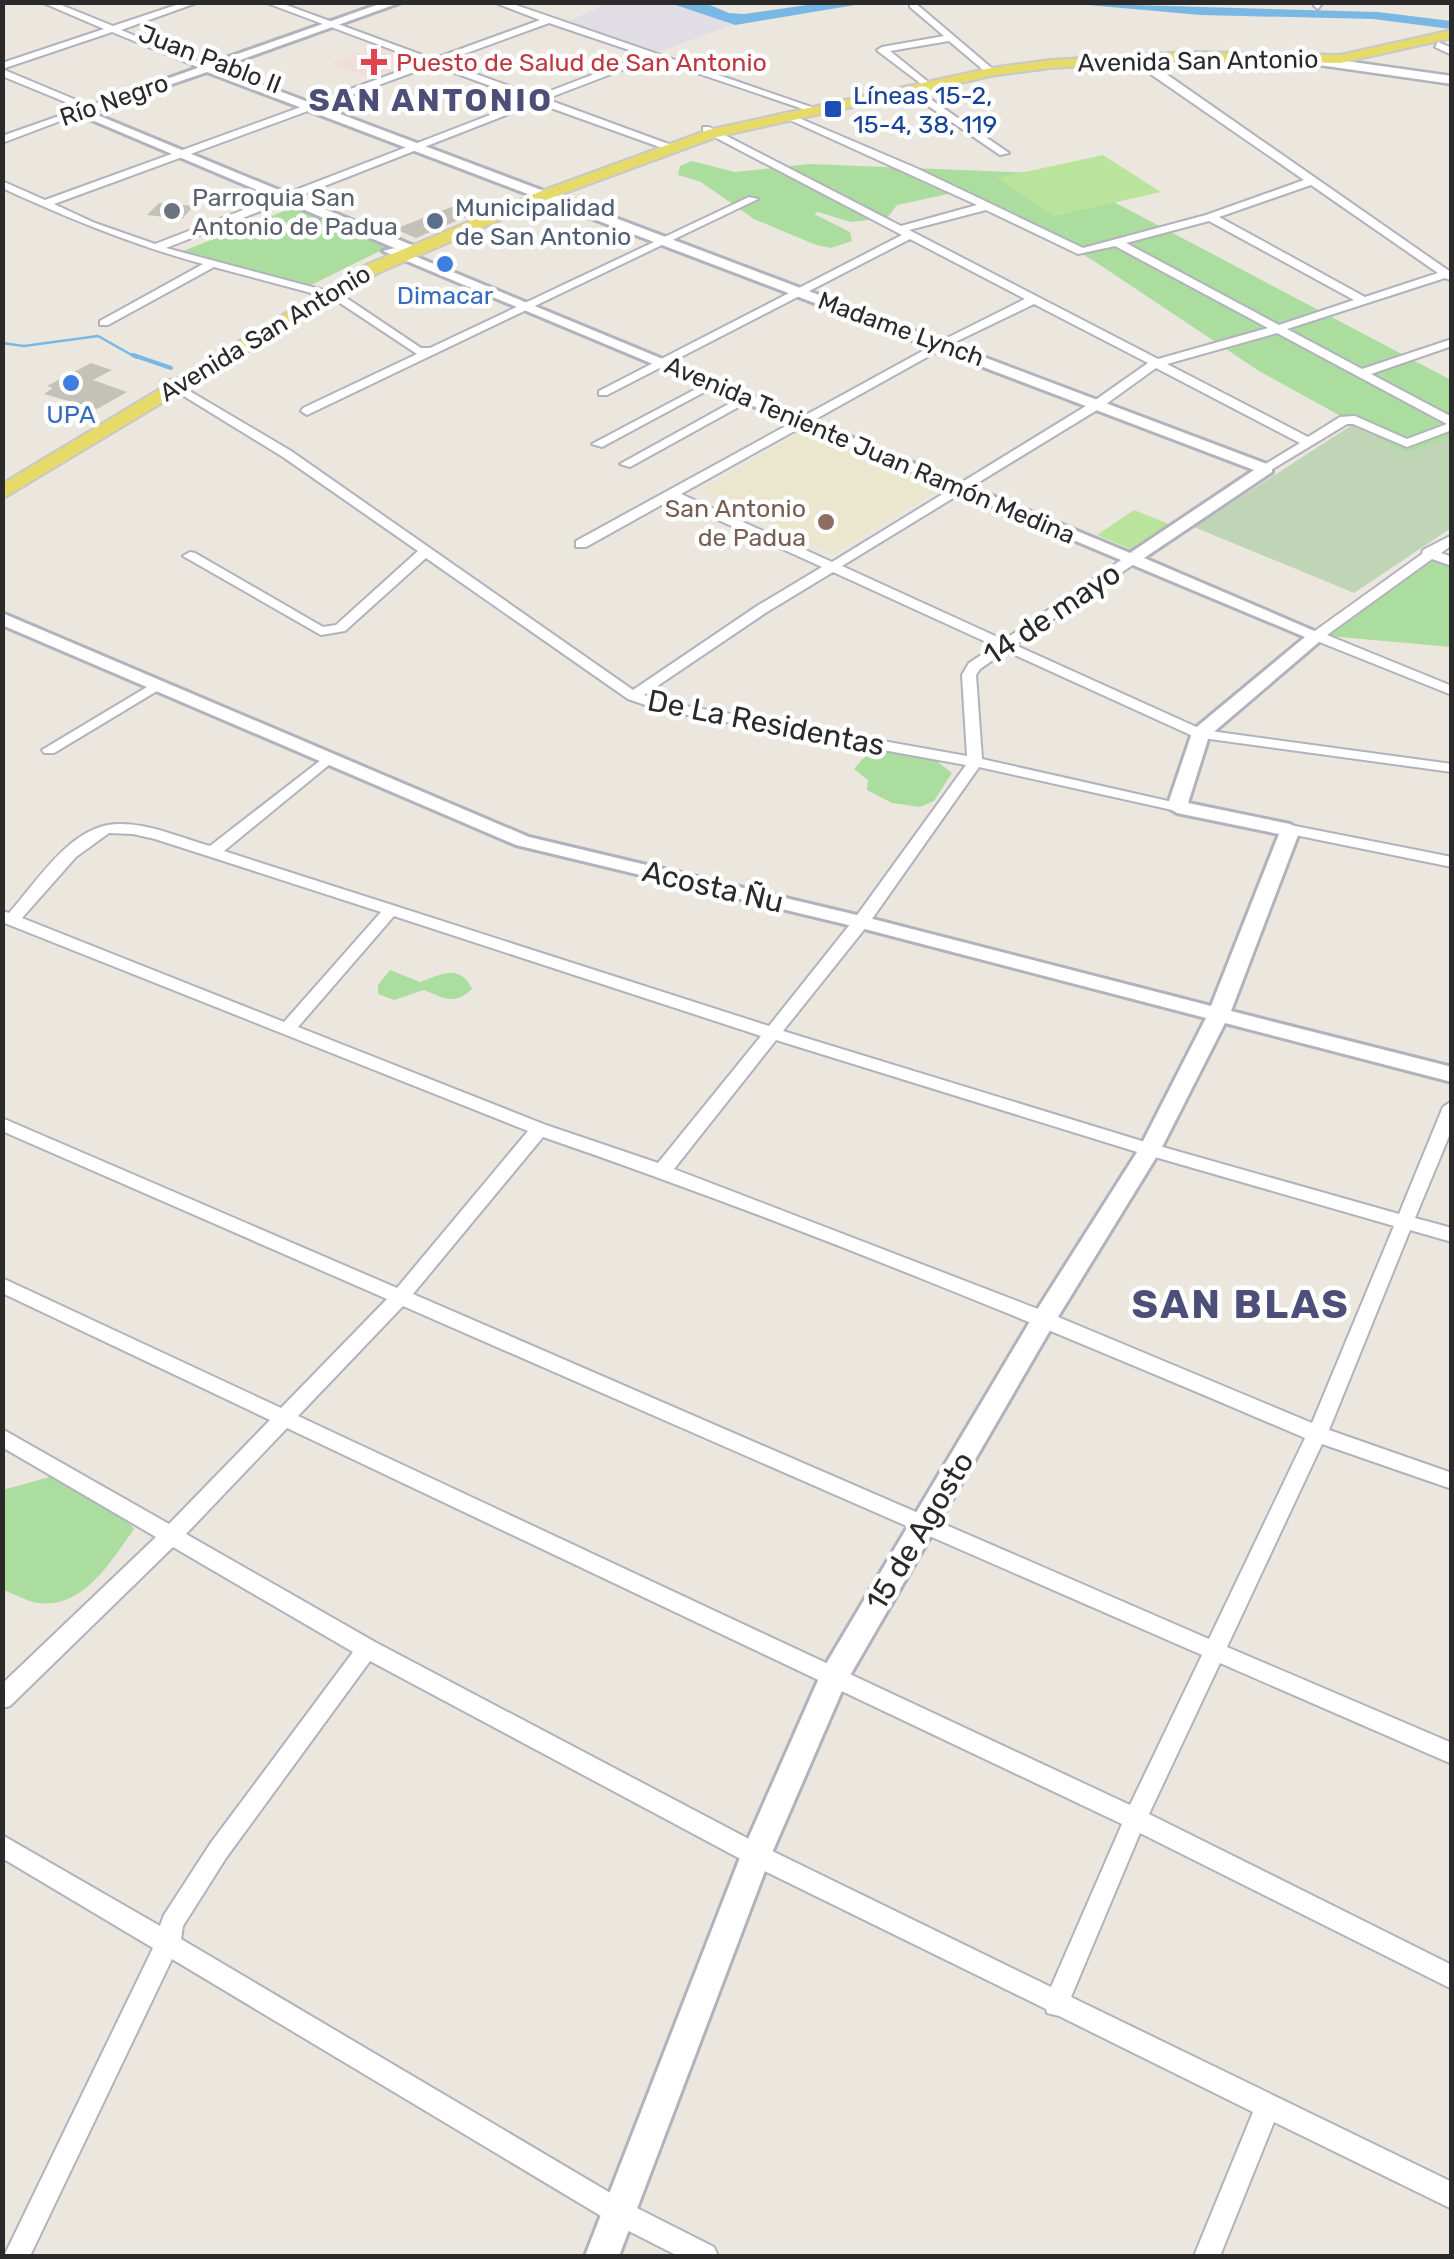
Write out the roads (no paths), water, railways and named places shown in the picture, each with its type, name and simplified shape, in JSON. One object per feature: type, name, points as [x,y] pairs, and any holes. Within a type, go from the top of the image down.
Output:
[{"type":"main road","name":"Avenida San Antonio","points":[[4,489],[321,292],[466,223],[709,131],[806,107],[991,72],[1139,58],[1364,62],[1444,38]]},
{"type":"main road","points":[[1364,62],[1452,80]]},
{"type":"main road","name":"Avenida San Antonio","points":[[709,131],[806,107]]},
{"type":"street","name":"Juan Pablo II","points":[[45,2],[520,189],[540,193]]},
{"type":"street","name":"Juan Pablo II","points":[[63,2],[214,66]]},
{"type":"street","points":[[2,69],[195,2]]},
{"type":"street","points":[[268,2],[671,144]]},
{"type":"street","points":[[286,2],[335,24]]},
{"type":"street","name":"Río Negro","points":[[2,140],[397,2]]},
{"type":"street","points":[[497,2],[806,107]]},
{"type":"street","points":[[913,5],[991,72]]},
{"type":"street","points":[[44,204],[548,20]]},
{"type":"street","points":[[951,38],[882,50],[918,86],[1004,153]]},
{"type":"street","points":[[1444,38],[1452,52]]},
{"type":"street","points":[[548,100],[652,54]]},
{"type":"street","points":[[1139,58],[1142,64],[1449,276]]},
{"type":"street","points":[[170,252],[424,148],[665,59]]},
{"type":"street","points":[[2,69],[85,111]]},
{"type":"street","name":"Avenida Teniente Juan Ramón Medina","points":[[85,111],[295,199],[524,307],[1452,691]]},
{"type":"street","points":[[784,115],[1082,252],[1210,217],[1312,181]]},
{"type":"street","points":[[709,131],[1308,442]]},
{"type":"street","points":[[2,184],[155,248],[321,292],[358,309],[418,350],[428,351]]},
{"type":"street","name":"Madame Lynch","points":[[540,193],[1266,470]]},
{"type":"street","points":[[307,410],[752,199]]},
{"type":"street","points":[[603,393],[906,232],[987,206]]},
{"type":"street","points":[[1210,217],[1364,300]]},
{"type":"street","points":[[155,248],[241,220]]},
{"type":"street","points":[[1119,244],[1452,424]]},
{"type":"street","points":[[104,323],[212,264]]},
{"type":"street","points":[[633,696],[707,644],[964,488],[1154,364],[1215,349],[1449,276]]},
{"type":"street","points":[[581,544],[942,344],[1030,300]]},
{"type":"street","points":[[1360,374],[1452,342]]},
{"type":"street","name":"De La Residentas","points":[[172,383],[287,454],[633,696],[660,706],[975,762],[1452,862]]},
{"type":"street","points":[[598,444],[713,384]]},
{"type":"street","points":[[626,464],[748,399]]},
{"type":"street","name":"14 de mayo","points":[[975,762],[969,675],[982,658],[1348,419],[1407,443],[1452,424]]},
{"type":"street","points":[[672,494],[1200,734],[1452,768]]},
{"type":"street","points":[[1178,807],[1200,734],[1316,636],[1452,539]]},
{"type":"street","points":[[190,556],[321,632],[331,632],[426,552]]},
{"type":"street","points":[[1428,553],[1452,562]]},
{"type":"street","name":"Acosta Ñu","points":[[2,618],[523,841],[861,922],[1452,1075]]},
{"type":"street","points":[[49,750],[157,685]]},
{"type":"street","points":[[214,852],[330,756]]},
{"type":"street","points":[[662,1172],[861,922],[975,762]]},
{"type":"street","points":[[1452,1235],[1149,1151],[769,1035],[638,988],[214,852],[144,834],[110,828],[98,831],[7,918],[540,1130],[662,1172],[1044,1319],[1316,1434],[1452,1481]]},
{"type":"street","name":"15 de Agosto","points":[[602,2256],[756,1856],[832,1678],[1044,1319],[1149,1151],[1218,1016],[1290,830]]},
{"type":"street","points":[[289,1028],[391,910]]},
{"type":"street","points":[[1056,2006],[1135,1819],[1316,1434],[1452,1107]]},
{"type":"street","points":[[2,1124],[1452,1754]]},
{"type":"street","points":[[2,1699],[172,1535],[399,1298],[540,1130]]},
{"type":"street","points":[[2,1285],[1135,1819],[1452,1978]]},
{"type":"street","points":[[2,1437],[367,1649],[756,1856],[1056,2006],[1452,2196]]},
{"type":"street","points":[[18,2256],[169,1941],[172,1923],[218,1851],[367,1649]]},
{"type":"street","points":[[2,1845],[169,1941],[620,2214],[705,2256]]},
{"type":"street","points":[[1207,2256],[1267,2108]]},
{"type":"water","points":[[670,3],[705,3],[729,13],[744,14],[821,3],[867,3],[735,25]]},
{"type":"water","points":[[1065,3],[1378,12],[1451,21],[1451,29],[1373,19],[1201,15]]},
{"type":"waterway","points":[[2,343],[24,346],[98,336],[137,358]]},
{"type":"waterway","points":[[133,355],[171,368]]},
{"type":"place","name":"Puesto de Salud de San Antonio","points":[[374,62]]},
{"type":"place","name":"Líneas 15-2, 15-4, 38, 119","points":[[833,109]]},
{"type":"place","name":"Parroquia San Antonio de Padua","points":[[172,211]]},
{"type":"place","name":"Municipalidad de San Antonio","points":[[435,221]]},
{"type":"place","name":"Dimacar","points":[[445,264]]},
{"type":"place","name":"UPA","points":[[71,383]]},
{"type":"place","name":"San Antonio de Padua","points":[[826,522]]},
{"type":"district","name":"SAN ANTONIO","points":[[431,100]]},
{"type":"district","name":"SAN BLAS","points":[[1241,1304]]}]
